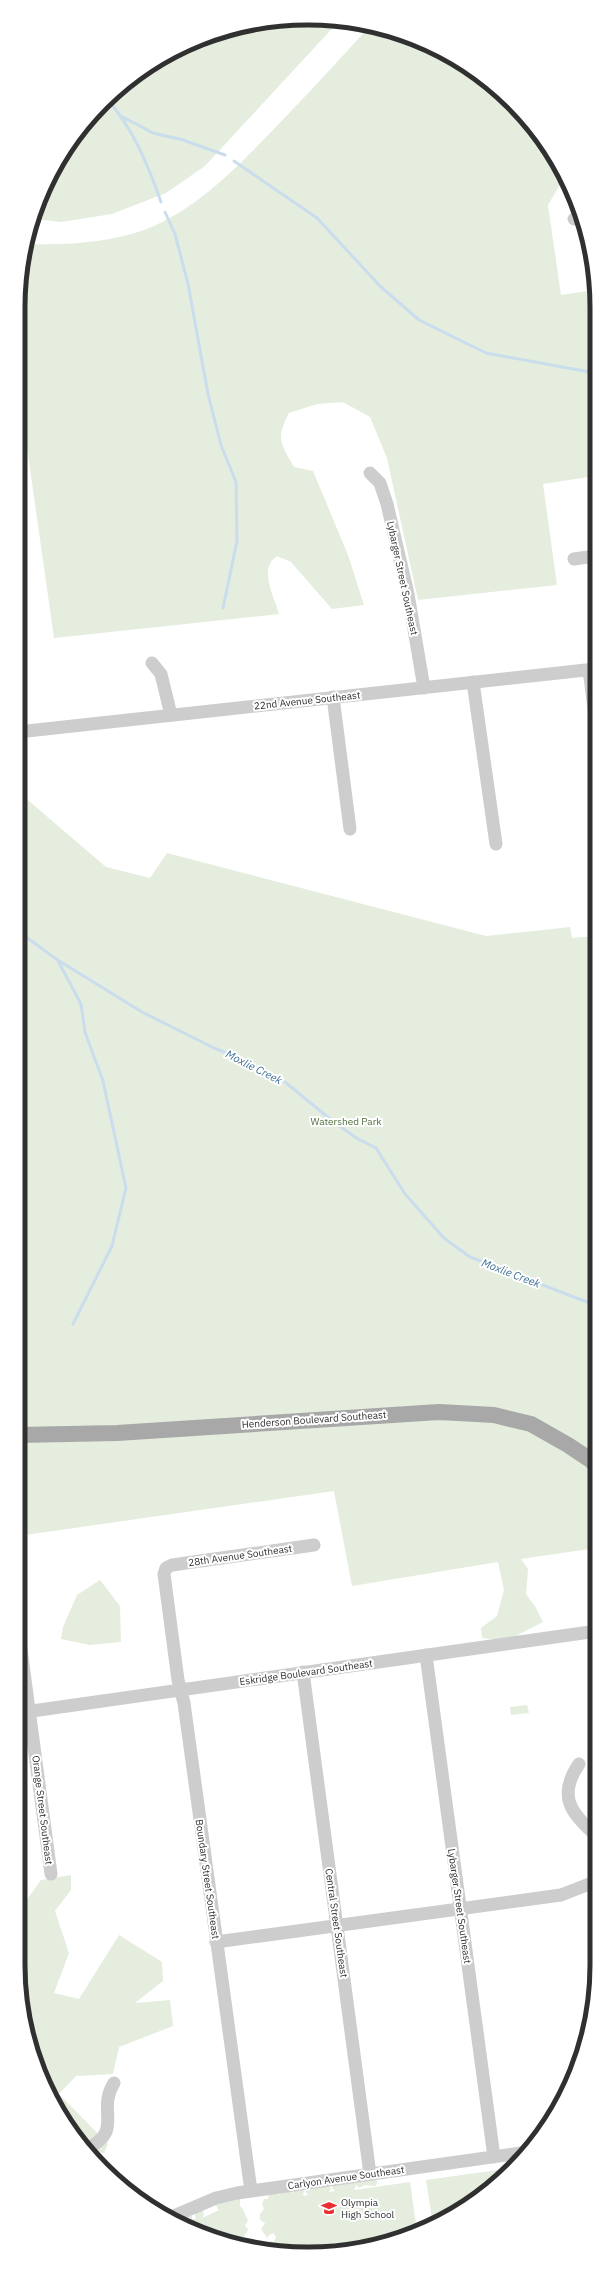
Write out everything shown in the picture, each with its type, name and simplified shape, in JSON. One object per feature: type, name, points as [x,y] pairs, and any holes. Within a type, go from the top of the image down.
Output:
[{"type":"main road","name":"Henderson Boulevard Southeast","points":[[25,1435],[117,1433],[327,1418],[447,1412],[494,1415],[531,1424],[590,1460]]},
{"type":"street","name":"Lybarger Street Southeast","points":[[370,473],[380,483],[387,504],[408,594],[424,688]]},
{"type":"street","points":[[574,559],[590,557]]},
{"type":"street","points":[[152,663],[161,674],[171,715]]},
{"type":"street","name":"22nd Avenue Southeast","points":[[25,731],[590,669]]},
{"type":"street","points":[[473,682],[496,844]]},
{"type":"street","points":[[333,697],[350,830]]},
{"type":"street","name":"28th Avenue Southeast","points":[[166,1568],[172,1564],[314,1545]]},
{"type":"street","name":"Boundary Street Southeast","points":[[166,1568],[164,1574],[180,1689],[184,1703],[251,2191]]},
{"type":"street","name":"Eskridge Boulevard Southeast","points":[[25,1712],[590,1632]]},
{"type":"street","name":"Lybarger Street Southeast","points":[[426,1655],[494,2157]]},
{"type":"street","name":"Central Street Southeast","points":[[303,1672],[370,2174]]},
{"type":"street","name":"Orange Street Southeast","points":[[25,1724],[51,1874]]},
{"type":"street","points":[[579,1764],[568,1783],[568,1800],[577,1818],[590,1830]]},
{"type":"street","points":[[216,1942],[561,1895],[590,1883]]},
{"type":"street","points":[[91,2146],[102,2140],[107,2132],[106,2100],[114,2084]]},
{"type":"street","name":"Carlyon Avenue Southeast","points":[[177,2215],[216,2198],[251,2191],[517,2154]]},
{"type":"green space","points":[[308,25],[334,26],[205,166],[166,193],[112,214],[61,222],[39,220],[54,183],[63,166],[95,121],[121,95],[136,83],[166,63],[183,54],[217,40],[234,35],[271,27]]},
{"type":"green space","points":[[366,31],[398,40],[432,54],[449,63],[479,83],[494,95],[520,121],[552,166],[561,183],[548,205],[561,295],[589,291],[590,308],[590,477],[543,484],[557,585],[418,600],[387,458],[370,417],[343,402],[317,404],[289,413],[282,429],[281,440],[285,452],[294,467],[313,471],[348,555],[364,605],[332,609],[291,562],[277,556],[271,561],[268,575],[271,591],[279,614],[54,638],[25,433],[25,308],[27,271],[32,244],[91,242],[123,236],[139,232],[172,217],[188,207],[218,184],[246,158]]},
{"type":"green space","name":"Watershed Park","points":[[25,798],[106,867],[150,878],[167,853],[486,936],[570,927],[572,938],[590,936],[590,1549],[521,1559],[528,1569],[526,1594],[536,1608],[543,1622],[506,1641],[482,1638],[481,1628],[497,1616],[504,1590],[498,1562],[352,1586],[334,1491],[25,1535]]},
{"type":"green space","points":[[100,1580],[120,1606],[121,1642],[90,1645],[61,1639],[63,1627],[77,1595]]},
{"type":"green space","points":[[527,1705],[529,1713],[511,1715],[510,1707]]},
{"type":"green space","points":[[71,1875],[71,1890],[55,1911],[69,1953],[54,1993],[79,1999],[119,1935],[162,1962],[163,1981],[135,2003],[170,2000],[173,2026],[119,2047],[113,2074],[76,2076],[59,2094],[108,2144],[104,2153],[95,2151],[63,2106],[54,2089],[40,2055],[30,2020],[27,2001],[25,1964],[25,1902],[41,1880]]},
{"type":"green space","points":[[502,2169],[479,2189],[449,2209],[432,2218],[426,2180]]},
{"type":"green space","points":[[374,2177],[377,2182],[376,2186],[365,2185],[359,2188],[356,2185],[354,2190],[410,2182],[416,2225],[381,2237],[344,2245],[308,2247],[270,2245],[269,2241],[274,2242],[276,2237],[273,2233],[268,2236],[268,2239],[261,2229],[265,2223],[260,2220],[260,2214],[264,2209],[262,2204],[264,2199],[268,2199],[269,2195],[274,2192],[279,2195],[282,2190],[288,2189],[293,2193],[295,2188],[300,2187],[304,2191],[303,2196],[308,2195],[306,2192],[308,2186],[326,2183],[331,2189],[329,2192],[335,2191],[332,2188],[333,2182],[352,2179],[354,2183],[357,2183],[359,2179]]},
{"type":"green space","points":[[240,2197],[240,2206],[243,2209],[248,2221],[245,2225],[248,2230],[243,2240],[217,2232],[185,2219],[187,2215],[192,2216],[192,2219],[196,2219],[194,2212],[198,2209],[203,2211],[204,2215],[202,2218],[219,2210],[216,2202]]},
{"type":"waterway","points":[[112,104],[125,122],[139,148],[151,174],[161,202]]},
{"type":"waterway","points":[[123,117],[153,133],[183,140],[225,155]]},
{"type":"waterway","points":[[234,161],[317,218],[380,286],[419,320],[486,353],[590,372]]},
{"type":"waterway","points":[[165,212],[175,234],[188,284],[208,394],[221,445],[236,482],[237,541],[223,608]]},
{"type":"waterway","name":"Moxlie Creek","points":[[25,936],[56,959],[142,1012],[214,1048],[242,1059],[285,1082],[335,1123],[358,1139],[376,1148],[405,1194],[444,1238],[470,1257],[587,1302]]},
{"type":"waterway","points":[[57,959],[81,1004],[85,1032],[103,1081],[126,1188],[112,1246],[73,1324]]},
{"type":"place","name":"Olympia High School","points":[[329,2208]]}]
